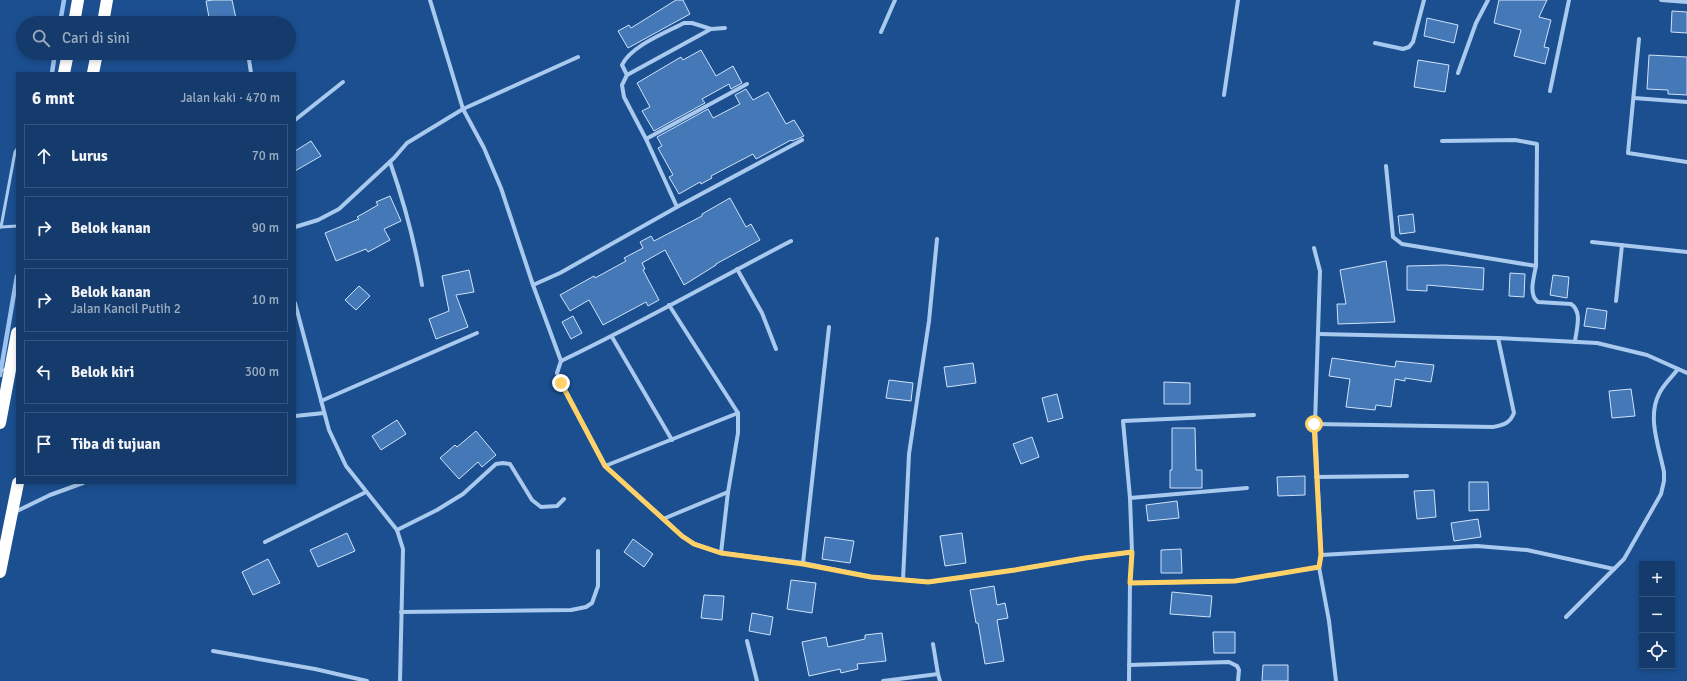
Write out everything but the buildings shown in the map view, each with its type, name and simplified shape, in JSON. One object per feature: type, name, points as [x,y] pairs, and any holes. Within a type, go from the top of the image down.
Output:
[{"type":"highway","points":[[75,16],[78,0]]},
{"type":"highway","points":[[104,16],[107,0]]},
{"type":"highway","points":[[64,72],[67,60]]},
{"type":"highway","points":[[93,72],[96,60]]},
{"type":"highway","points":[[0,423],[4,370],[16,336]]},
{"type":"highway","points":[[0,572],[18,484]]},
{"type":"street","points":[[430,0],[463,109],[484,148],[501,188],[533,285],[561,361],[558,373],[561,383],[605,466],[682,536],[694,544],[721,553],[803,564],[871,577],[928,582],[1132,552]]},
{"type":"street","points":[[882,32],[895,0]]},
{"type":"street","points":[[1224,95],[1238,0]]},
{"type":"street","points":[[1375,43],[1403,49],[1410,47],[1413,42],[1424,0]]},
{"type":"street","points":[[1458,73],[1476,23],[1488,0]]},
{"type":"street","points":[[1550,91],[1569,0]]},
{"type":"street","points":[[1661,0],[1687,2]]},
{"type":"street","points":[[627,75],[622,65],[625,59],[632,52],[684,23],[692,23],[711,30]]},
{"type":"street","points":[[677,207],[646,139],[624,97],[622,85],[627,75],[711,30],[725,28]]},
{"type":"street","points":[[1639,39],[1628,153],[1687,162]]},
{"type":"street","points":[[296,227],[318,220],[339,209],[390,162],[407,143],[463,109],[578,57]]},
{"type":"street","points":[[249,60],[251,72]]},
{"type":"street","points":[[296,119],[343,82]]},
{"type":"street","points":[[646,139],[748,84]]},
{"type":"street","points":[[1634,98],[1687,102]]},
{"type":"street","points":[[533,285],[560,273],[677,207],[802,140]]},
{"type":"street","points":[[1442,141],[1515,140],[1538,144],[1536,266],[1532,295],[1538,302],[1571,304],[1576,307],[1579,313],[1575,342]]},
{"type":"street","points":[[390,162],[417,252],[422,285]]},
{"type":"street","points":[[1386,166],[1394,237],[1397,242],[1536,266]]},
{"type":"street","points":[[903,580],[909,454],[929,321],[937,240]]},
{"type":"street","points":[[561,361],[612,337],[669,305],[791,241]]},
{"type":"street","points":[[1592,242],[1687,252]]},
{"type":"street","points":[[1616,301],[1622,245]]},
{"type":"street","points":[[1314,248],[1320,271],[1314,424],[1321,555],[1319,567],[1330,621],[1336,681]]},
{"type":"street","points":[[737,269],[762,313],[776,349]]},
{"type":"street","points":[[669,305],[738,413],[738,433],[728,492],[721,553]]},
{"type":"street","points":[[296,307],[329,430],[346,466],[397,530],[403,549],[400,681]]},
{"type":"street","points":[[803,564],[830,328]]},
{"type":"street","points":[[321,401],[477,333]]},
{"type":"street","points":[[1318,334],[1498,338],[1597,343],[1647,355],[1687,373]]},
{"type":"street","points":[[612,337],[672,440]]},
{"type":"street","points":[[1314,424],[1493,427],[1503,425],[1511,419],[1514,413],[1498,338]]},
{"type":"street","points":[[1566,617],[1624,559],[1661,494],[1664,481],[1664,472],[1653,416],[1655,402],[1660,392],[1678,369]]},
{"type":"street","points":[[296,416],[324,413]]},
{"type":"street","points":[[605,466],[738,413]]},
{"type":"street","points":[[1129,681],[1130,583],[1132,552],[1130,498],[1123,421],[1254,415]]},
{"type":"street","points":[[397,530],[438,510],[456,498],[496,464],[510,464],[532,500],[541,507],[557,506],[564,499]]},
{"type":"street","points":[[1316,477],[1407,476]]},
{"type":"street","points":[[13,513],[50,495],[80,484]]},
{"type":"street","points":[[1130,498],[1247,488]]},
{"type":"street","points":[[265,542],[366,492]]},
{"type":"street","points":[[662,519],[728,492]]},
{"type":"street","points":[[1321,555],[1477,546],[1527,550],[1614,569]]},
{"type":"street","points":[[401,612],[571,610],[586,606],[592,603],[598,586],[598,551]]},
{"type":"street","points":[[1130,583],[1235,581],[1319,567]]},
{"type":"street","points":[[747,641],[758,681]]},
{"type":"street","points":[[933,644],[940,681]]},
{"type":"street","points":[[213,651],[315,669],[367,681]]},
{"type":"street","points":[[1129,665],[1229,662],[1237,666],[1238,681]]},
{"type":"street","points":[[882,681],[938,674]]},
{"type":"lane","points":[[16,150],[0,227],[16,226]]},
{"type":"waterway","points":[[61,16],[64,0]]},
{"type":"waterway","points":[[52,72],[54,60]]},
{"type":"waterway","points":[[0,375],[16,282]]},
{"type":"route","points":[[561,383],[605,466],[662,519],[694,544],[721,553],[803,564],[871,577],[928,582],[1132,552],[1130,583],[1235,581],[1319,567],[1321,555],[1314,424]]}]
